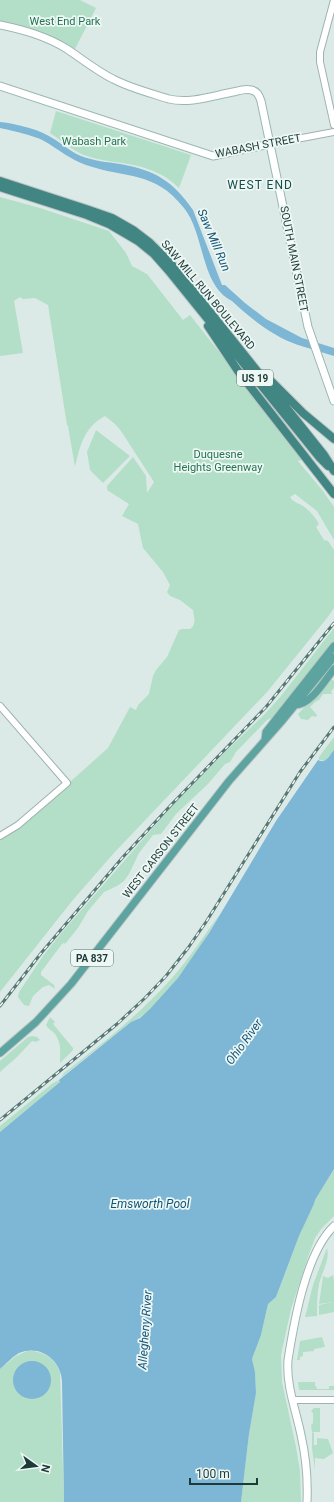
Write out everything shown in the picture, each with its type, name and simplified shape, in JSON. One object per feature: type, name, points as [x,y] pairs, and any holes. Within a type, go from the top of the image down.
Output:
[{"type":"highway","name":"SAW MILL RUN BOULEVARD","points":[[0,181],[112,218],[133,230],[150,243],[166,258],[324,455],[334,471]]},
{"type":"highway","name":"SAW MILL RUN BOULEVARD","points":[[0,187],[88,215],[120,229],[154,254],[320,458],[334,471]]},
{"type":"highway","points":[[178,282],[238,371],[334,494]]},
{"type":"highway","points":[[240,350],[298,408],[332,437]]},
{"type":"main road","name":"SOUTH MAIN STREET","points":[[0,25],[42,36],[66,49],[112,79],[169,99],[191,100],[241,90],[252,90],[256,92],[261,101],[311,340],[333,393],[334,401]]},
{"type":"main road","name":"WABASH STREET","points":[[0,86],[213,156],[270,144]]},
{"type":"main road","points":[[265,741],[266,732],[334,646]]},
{"type":"main road","name":"WEST CARSON STREET","points":[[0,1053],[36,1022],[71,984],[229,782],[334,657]]},
{"type":"main road","points":[[295,705],[301,705],[319,689],[334,669]]},
{"type":"main road","points":[[308,1502],[304,1449],[292,1400],[288,1372],[291,1344],[305,1282],[312,1260],[320,1243],[326,1233],[334,1226]]},
{"type":"street","points":[[334,0],[320,52],[320,62],[334,125]]},
{"type":"street","name":"WABASH STREET","points":[[270,144],[334,132]]},
{"type":"street","points":[[0,706],[67,783],[18,825],[0,836]]},
{"type":"street","points":[[292,1400],[334,1400]]},
{"type":"green space","name":"West End Park","points":[[0,0],[80,0],[96,8],[75,49],[44,35],[0,22]]},
{"type":"green space","name":"Wabash Park","points":[[56,111],[191,155],[179,188],[165,177],[149,169],[92,158],[75,150],[50,133]]},
{"type":"green space","name":"Duquesne Heights Greenway","points":[[0,197],[40,208],[109,231],[126,253],[132,266],[147,274],[183,320],[190,315],[303,459],[298,461],[334,507],[334,540],[317,511],[295,494],[290,497],[312,514],[319,524],[316,527],[324,540],[328,541],[334,550],[334,608],[267,692],[113,854],[72,901],[0,992],[0,840],[23,824],[108,748],[130,707],[136,710],[138,705],[149,694],[153,676],[167,657],[179,630],[190,629],[194,625],[194,621],[193,610],[180,600],[170,596],[167,592],[170,585],[163,572],[143,548],[138,524],[122,516],[129,504],[107,490],[107,486],[133,457],[146,476],[147,493],[154,482],[121,431],[105,416],[98,420],[88,431],[81,445],[75,467],[48,305],[35,298],[23,299],[20,297],[14,301],[23,353],[0,356]]},
{"type":"green space","points":[[96,430],[130,456],[103,483],[90,470],[87,452]]},
{"type":"green space","points":[[334,628],[334,644],[273,719],[271,718],[267,720],[236,752],[230,762],[225,764],[208,784],[176,814],[161,834],[153,835],[139,853],[124,881],[104,892],[88,911],[78,928],[65,944],[62,944],[41,972],[41,975],[54,985],[55,989],[49,985],[43,987],[33,996],[29,1006],[24,1005],[18,997],[19,992],[43,956],[58,937],[171,807],[265,714],[281,696]]},
{"type":"green space","points":[[331,679],[334,681],[334,688],[331,691],[332,694],[323,694],[319,700],[310,707],[317,715],[316,717],[312,716],[308,720],[301,719],[298,714]]},
{"type":"green space","points":[[334,737],[334,750],[325,761],[319,760],[319,757]]},
{"type":"green space","points":[[220,914],[193,958],[169,990],[156,1004],[144,1015],[131,1022],[61,1078],[64,1073],[120,1028],[160,991],[185,963]]},
{"type":"green space","points":[[50,1017],[55,1022],[53,1024],[73,1048],[73,1050],[60,1063],[59,1041],[55,1034],[46,1025]]},
{"type":"green space","points":[[28,1037],[37,1037],[40,1040],[36,1042],[32,1041],[0,1072],[0,1061]]},
{"type":"green space","points":[[59,1080],[60,1082],[0,1132],[0,1126],[53,1083]]},
{"type":"green space","points":[[334,1169],[334,1216],[322,1228],[315,1238],[291,1309],[281,1355],[282,1382],[300,1471],[301,1502],[241,1502],[249,1434],[256,1393],[255,1372],[252,1359],[261,1335],[268,1304],[276,1297],[299,1236],[315,1200]]},
{"type":"green space","points":[[327,1248],[327,1262],[318,1288],[317,1316],[305,1317],[313,1285]]},
{"type":"green space","points":[[333,1275],[334,1312],[319,1315],[319,1305],[333,1302],[319,1304],[323,1276],[328,1278]]},
{"type":"green space","points":[[322,1337],[325,1347],[314,1349],[314,1351],[303,1352],[303,1356],[300,1357],[300,1360],[297,1360],[300,1341]]},
{"type":"green space","points":[[27,1351],[38,1352],[47,1356],[55,1363],[60,1372],[64,1502],[0,1502],[0,1369],[16,1356]]},
{"type":"green space","points":[[298,1382],[315,1382],[317,1389],[329,1389],[329,1386],[334,1386],[334,1390],[299,1390]]},
{"type":"green space","points":[[314,1408],[320,1408],[320,1432],[312,1432],[311,1425],[313,1423],[313,1413],[311,1411]]},
{"type":"green space","points":[[312,1432],[314,1433],[314,1445],[317,1445],[317,1438],[328,1439],[333,1453],[324,1459],[315,1458],[315,1470],[312,1448]]},
{"type":"water","points":[[0,122],[43,133],[86,158],[132,167],[162,178],[178,191],[193,210],[222,285],[225,285],[266,319],[302,338],[334,348],[334,356],[289,342],[280,337],[255,321],[222,293],[214,283],[208,271],[191,219],[184,208],[162,187],[150,181],[80,163],[40,139],[23,133],[0,128]]},
{"type":"water","name":"Emsworth Pool","points":[[334,750],[334,1169],[315,1200],[299,1236],[276,1297],[268,1304],[261,1335],[252,1359],[255,1372],[256,1393],[249,1434],[241,1502],[64,1502],[62,1381],[58,1366],[42,1352],[27,1351],[16,1355],[0,1369],[0,1132],[60,1082],[59,1080],[131,1022],[140,1018],[178,978],[209,933],[276,821],[318,760],[325,760]]},
{"type":"water","points":[[32,1361],[45,1367],[51,1380],[45,1393],[32,1399],[19,1393],[13,1380],[19,1367]]},
{"type":"railway","points":[[0,1006],[42,952],[123,857],[266,707],[334,623]]},
{"type":"railway","points":[[0,1120],[117,1024],[166,976],[206,922],[300,772],[334,727]]},
{"type":"district","name":"WEST END","points":[[260,185]]},
{"type":"water label","name":"Saw Mill Run","points":[[214,240]]},
{"type":"water label","name":"Ohio River","points":[[244,1042]]},
{"type":"water label","name":"Allegheny River","points":[[145,1330]]}]
